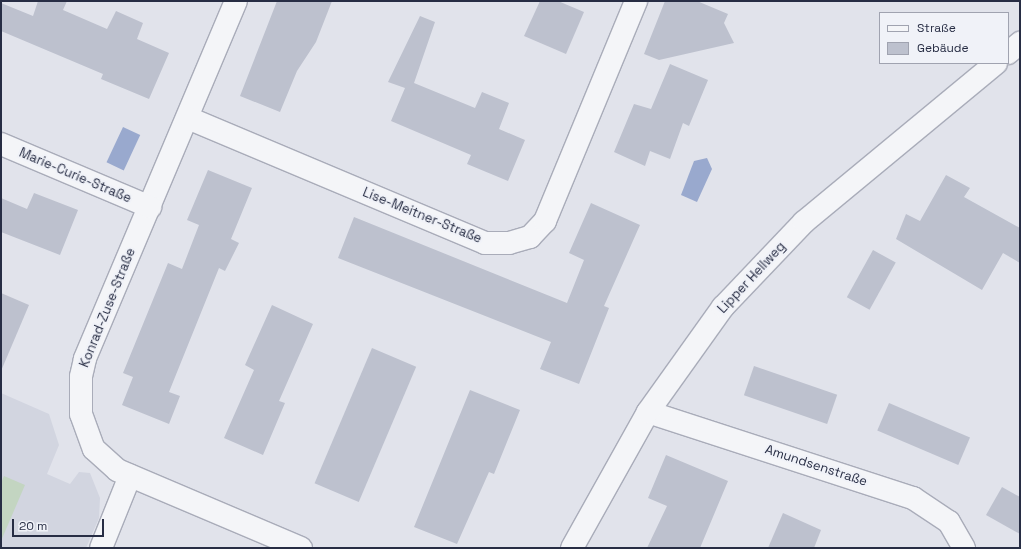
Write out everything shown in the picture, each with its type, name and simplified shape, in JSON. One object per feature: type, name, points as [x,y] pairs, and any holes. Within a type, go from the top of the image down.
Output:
[{"type":"street","name":"Konrad-Zuse-Straße","points":[[236,1],[188,118],[85,359],[81,377],[81,414],[94,450],[104,462],[130,476],[302,548]]},
{"type":"street","name":"Lise-Meitner-Straße","points":[[188,118],[485,243],[510,244],[530,237],[545,221],[636,1]]},
{"type":"street","points":[[1009,52],[1020,43]]},
{"type":"street","name":"Lipper Hellweg","points":[[572,548],[648,412],[724,306],[804,222],[995,64]]},
{"type":"street","name":"Marie-Curie-Straße","points":[[1,144],[150,207]]},
{"type":"street","name":"Amundsenstraße","points":[[648,412],[913,498],[949,522],[964,548]]},
{"type":"street","points":[[101,548],[130,476]]},
{"type":"shaded area","points":[[1,393],[49,414],[59,445],[47,474],[70,484],[79,472],[90,473],[100,498],[99,518],[86,548],[1,548]]},
{"type":"green space","points":[[4,476],[25,485],[1,541],[1,483]]},
{"type":"water","points":[[123,127],[140,135],[124,170],[107,162]]},
{"type":"water","points":[[707,158],[712,169],[697,202],[681,195],[694,161]]},
{"type":"building","points":[[38,1],[67,1],[63,10],[107,29],[116,11],[143,23],[137,39],[169,53],[149,99],[101,79],[103,74],[1,31],[1,3],[33,16]]},
{"type":"building","points":[[277,1],[332,1],[316,42],[297,71],[280,112],[240,96]]},
{"type":"building","points":[[540,1],[558,1],[584,12],[566,54],[524,36]]},
{"type":"building","points":[[665,1],[697,1],[728,14],[724,23],[734,43],[659,60],[644,54]]},
{"type":"building","points":[[420,16],[435,22],[414,83],[475,108],[482,92],[509,103],[499,129],[525,140],[508,181],[467,164],[471,155],[391,121],[405,88],[388,82]]},
{"type":"building","points":[[670,64],[708,80],[689,126],[683,123],[670,159],[650,151],[645,166],[614,152],[634,104],[651,109]]},
{"type":"building","points":[[208,170],[252,188],[231,239],[239,243],[225,271],[219,268],[169,392],[180,396],[169,424],[122,405],[133,377],[123,373],[168,263],[182,269],[199,225],[187,220]]},
{"type":"building","points":[[946,175],[970,188],[964,197],[1020,228],[1020,263],[1003,253],[982,290],[896,239],[906,214],[920,221]]},
{"type":"building","points":[[34,193],[78,210],[60,255],[1,232],[1,198],[27,209]]},
{"type":"building","points":[[591,203],[640,225],[604,306],[609,308],[579,384],[540,369],[551,342],[338,258],[354,217],[567,303],[584,260],[569,253]]},
{"type":"building","points":[[873,250],[896,263],[870,310],[847,297]]},
{"type":"building","points":[[1,293],[29,305],[1,371]]},
{"type":"building","points":[[272,305],[313,324],[279,401],[285,403],[263,455],[224,438],[254,370],[245,365]]},
{"type":"building","points":[[372,348],[416,367],[359,502],[315,483]]},
{"type":"building","points":[[754,366],[837,395],[827,424],[744,395]]},
{"type":"building","points":[[470,390],[520,410],[494,474],[489,472],[457,544],[414,527]]},
{"type":"building","points":[[889,403],[970,437],[958,465],[877,431]]},
{"type":"building","points":[[666,455],[728,481],[700,548],[647,548],[667,506],[648,498]]},
{"type":"building","points":[[1002,487],[1020,497],[1020,534],[986,515]]},
{"type":"building","points":[[783,513],[821,530],[814,548],[768,548]]}]
